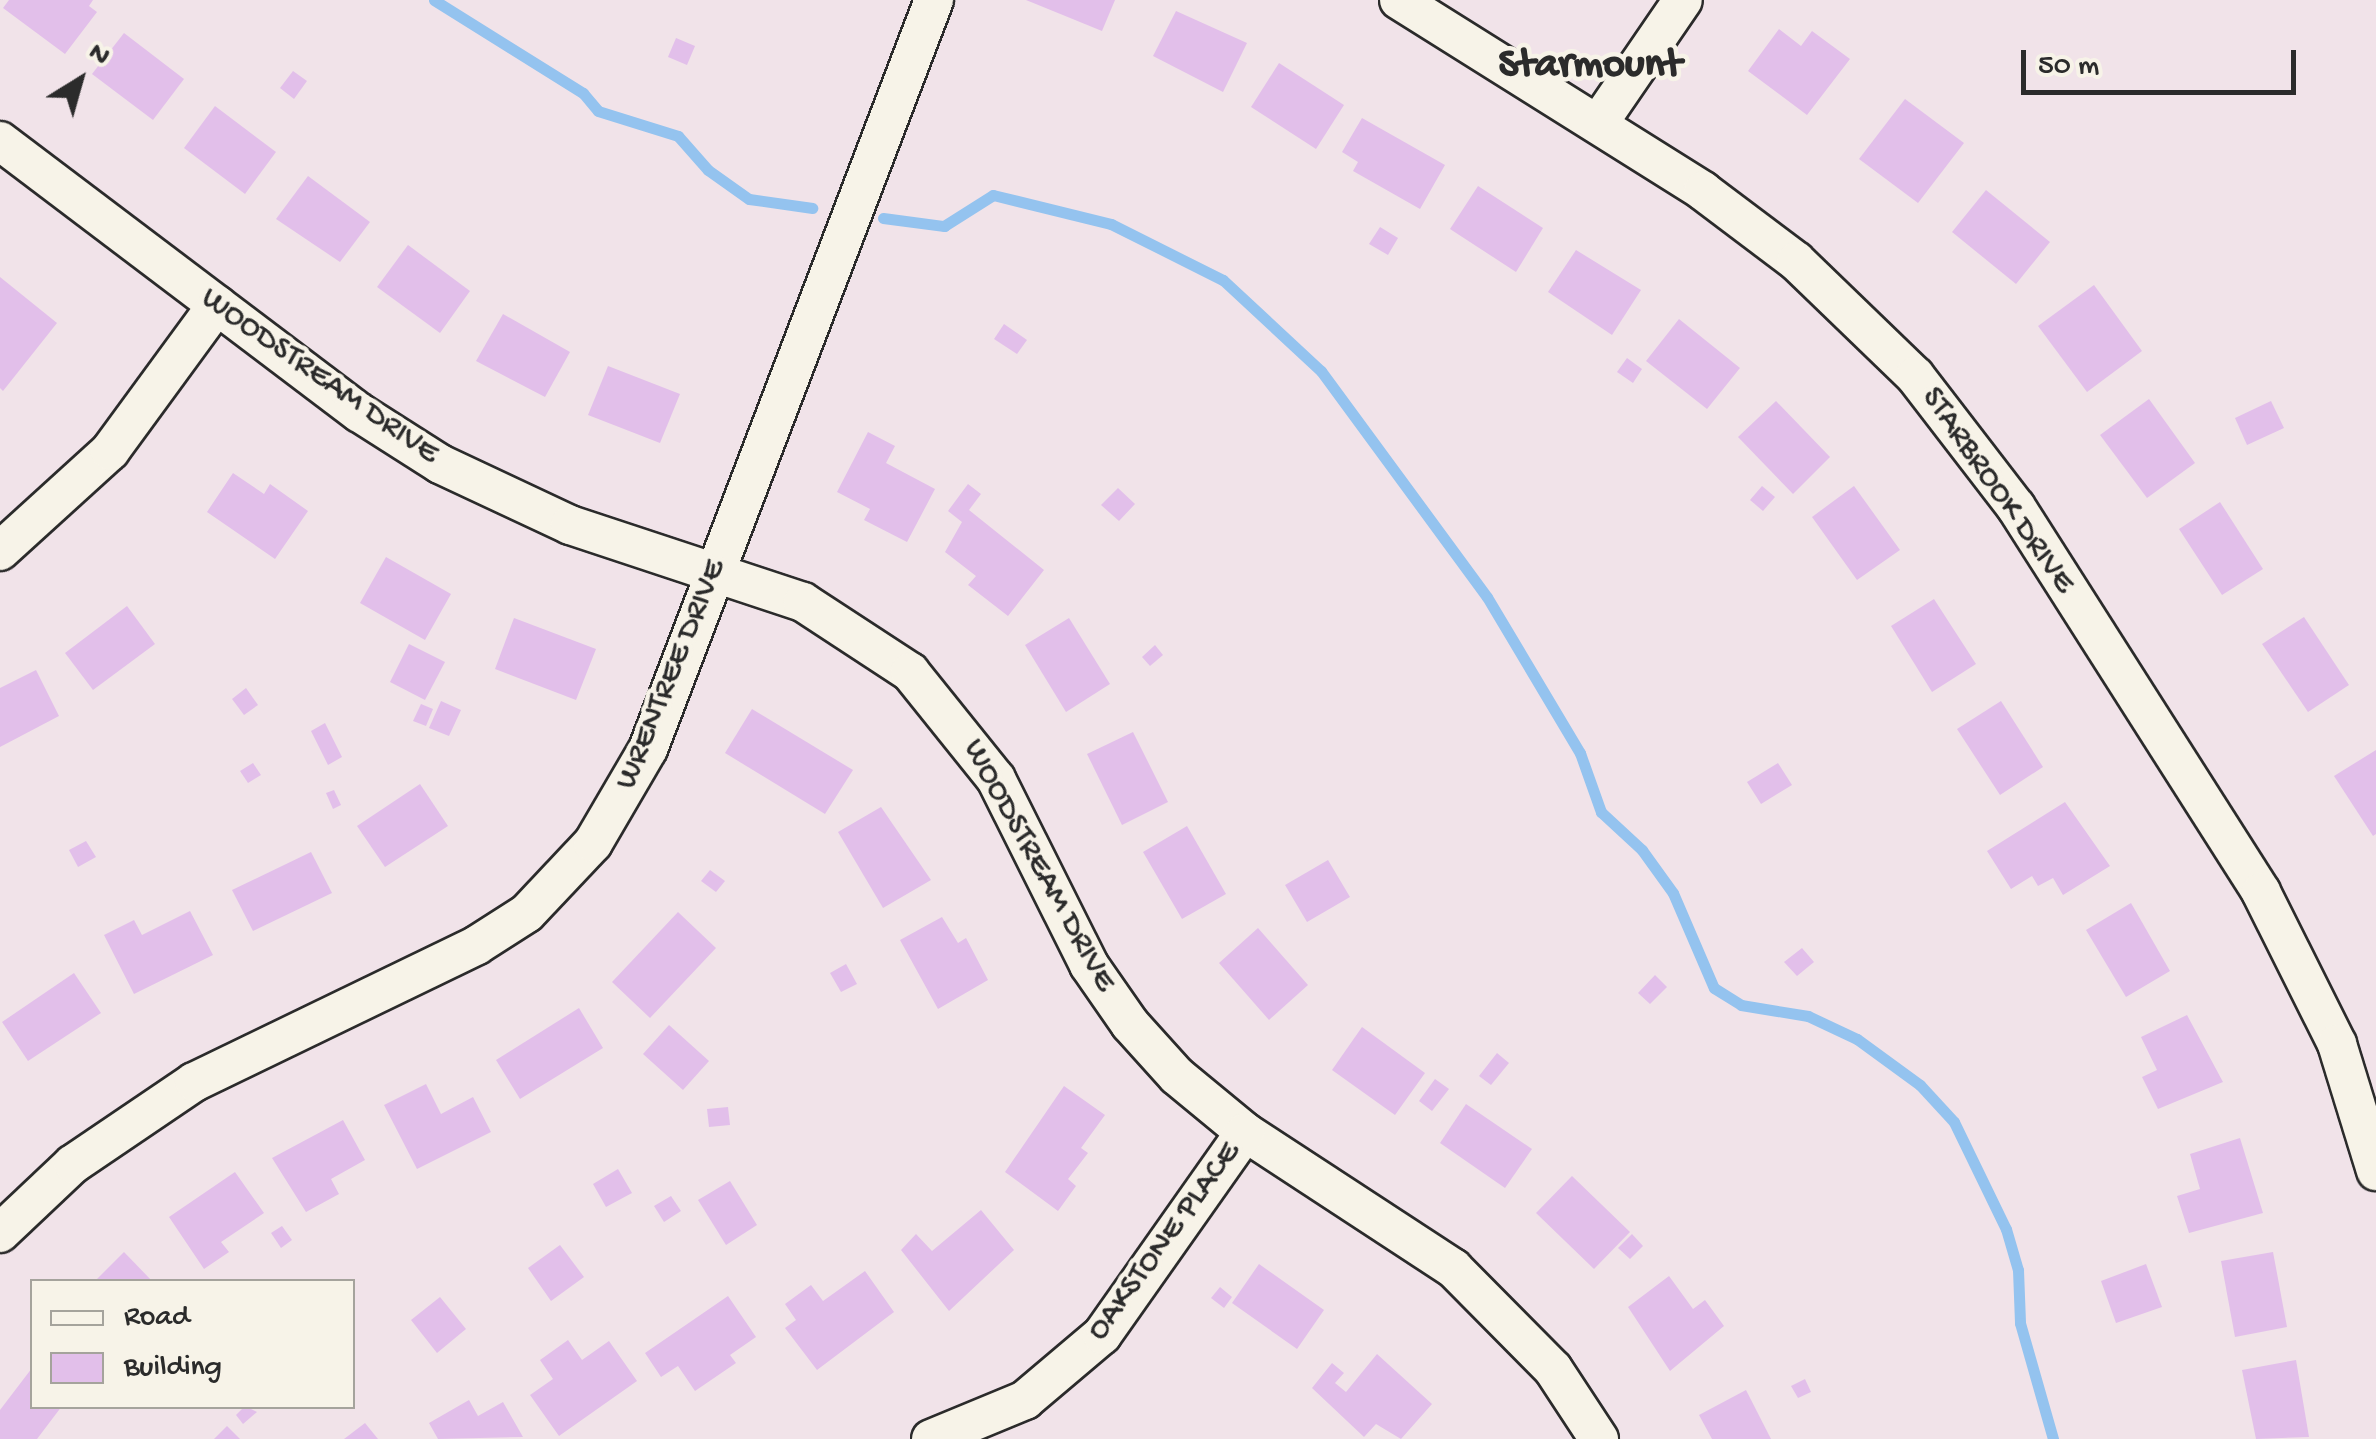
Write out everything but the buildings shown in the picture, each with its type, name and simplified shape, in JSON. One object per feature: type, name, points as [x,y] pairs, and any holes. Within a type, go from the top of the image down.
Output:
[{"type":"street","name":"WRENTREE DRIVE","points":[[0,1233],[73,1164],[194,1082],[478,944],[528,913],[570,872],[632,782],[934,0]]},
{"type":"street","name":"STARBROOK DRIVE","points":[[1400,0],[1702,191],[1840,299],[1915,376],[1984,462],[2262,892],[2368,1106],[2376,1171]]},
{"type":"street","points":[[1598,124],[1684,0]]},
{"type":"street","name":"WOODSTREAM DRIVE","points":[[0,141],[360,413],[454,472],[570,524],[716,571],[819,610],[865,638],[936,698],[996,779],[1090,965],[1130,1024],[1177,1076],[1245,1132],[1453,1268],[1552,1368],[1599,1439]]},
{"type":"street","points":[[0,551],[110,451],[217,306]]},
{"type":"street","name":"OAKSTONE PLACE","points":[[930,1439],[1025,1400],[1102,1334],[1245,1132]]},
{"type":"waterway","points":[[434,0],[583,93],[598,111],[678,136],[708,170],[749,199],[812,208]]},
{"type":"waterway","points":[[883,218],[944,226],[993,195],[1111,224],[1223,280],[1321,371],[1487,597],[1580,753],[1601,812],[1642,850],[1673,893],[1714,988],[1741,1005],[1808,1016],[1857,1039],[1920,1085],[1954,1122],[2006,1229],[2018,1270],[2020,1323],[2053,1439]]},
{"type":"district","name":"Starmount","points":[[1590,67]]}]
